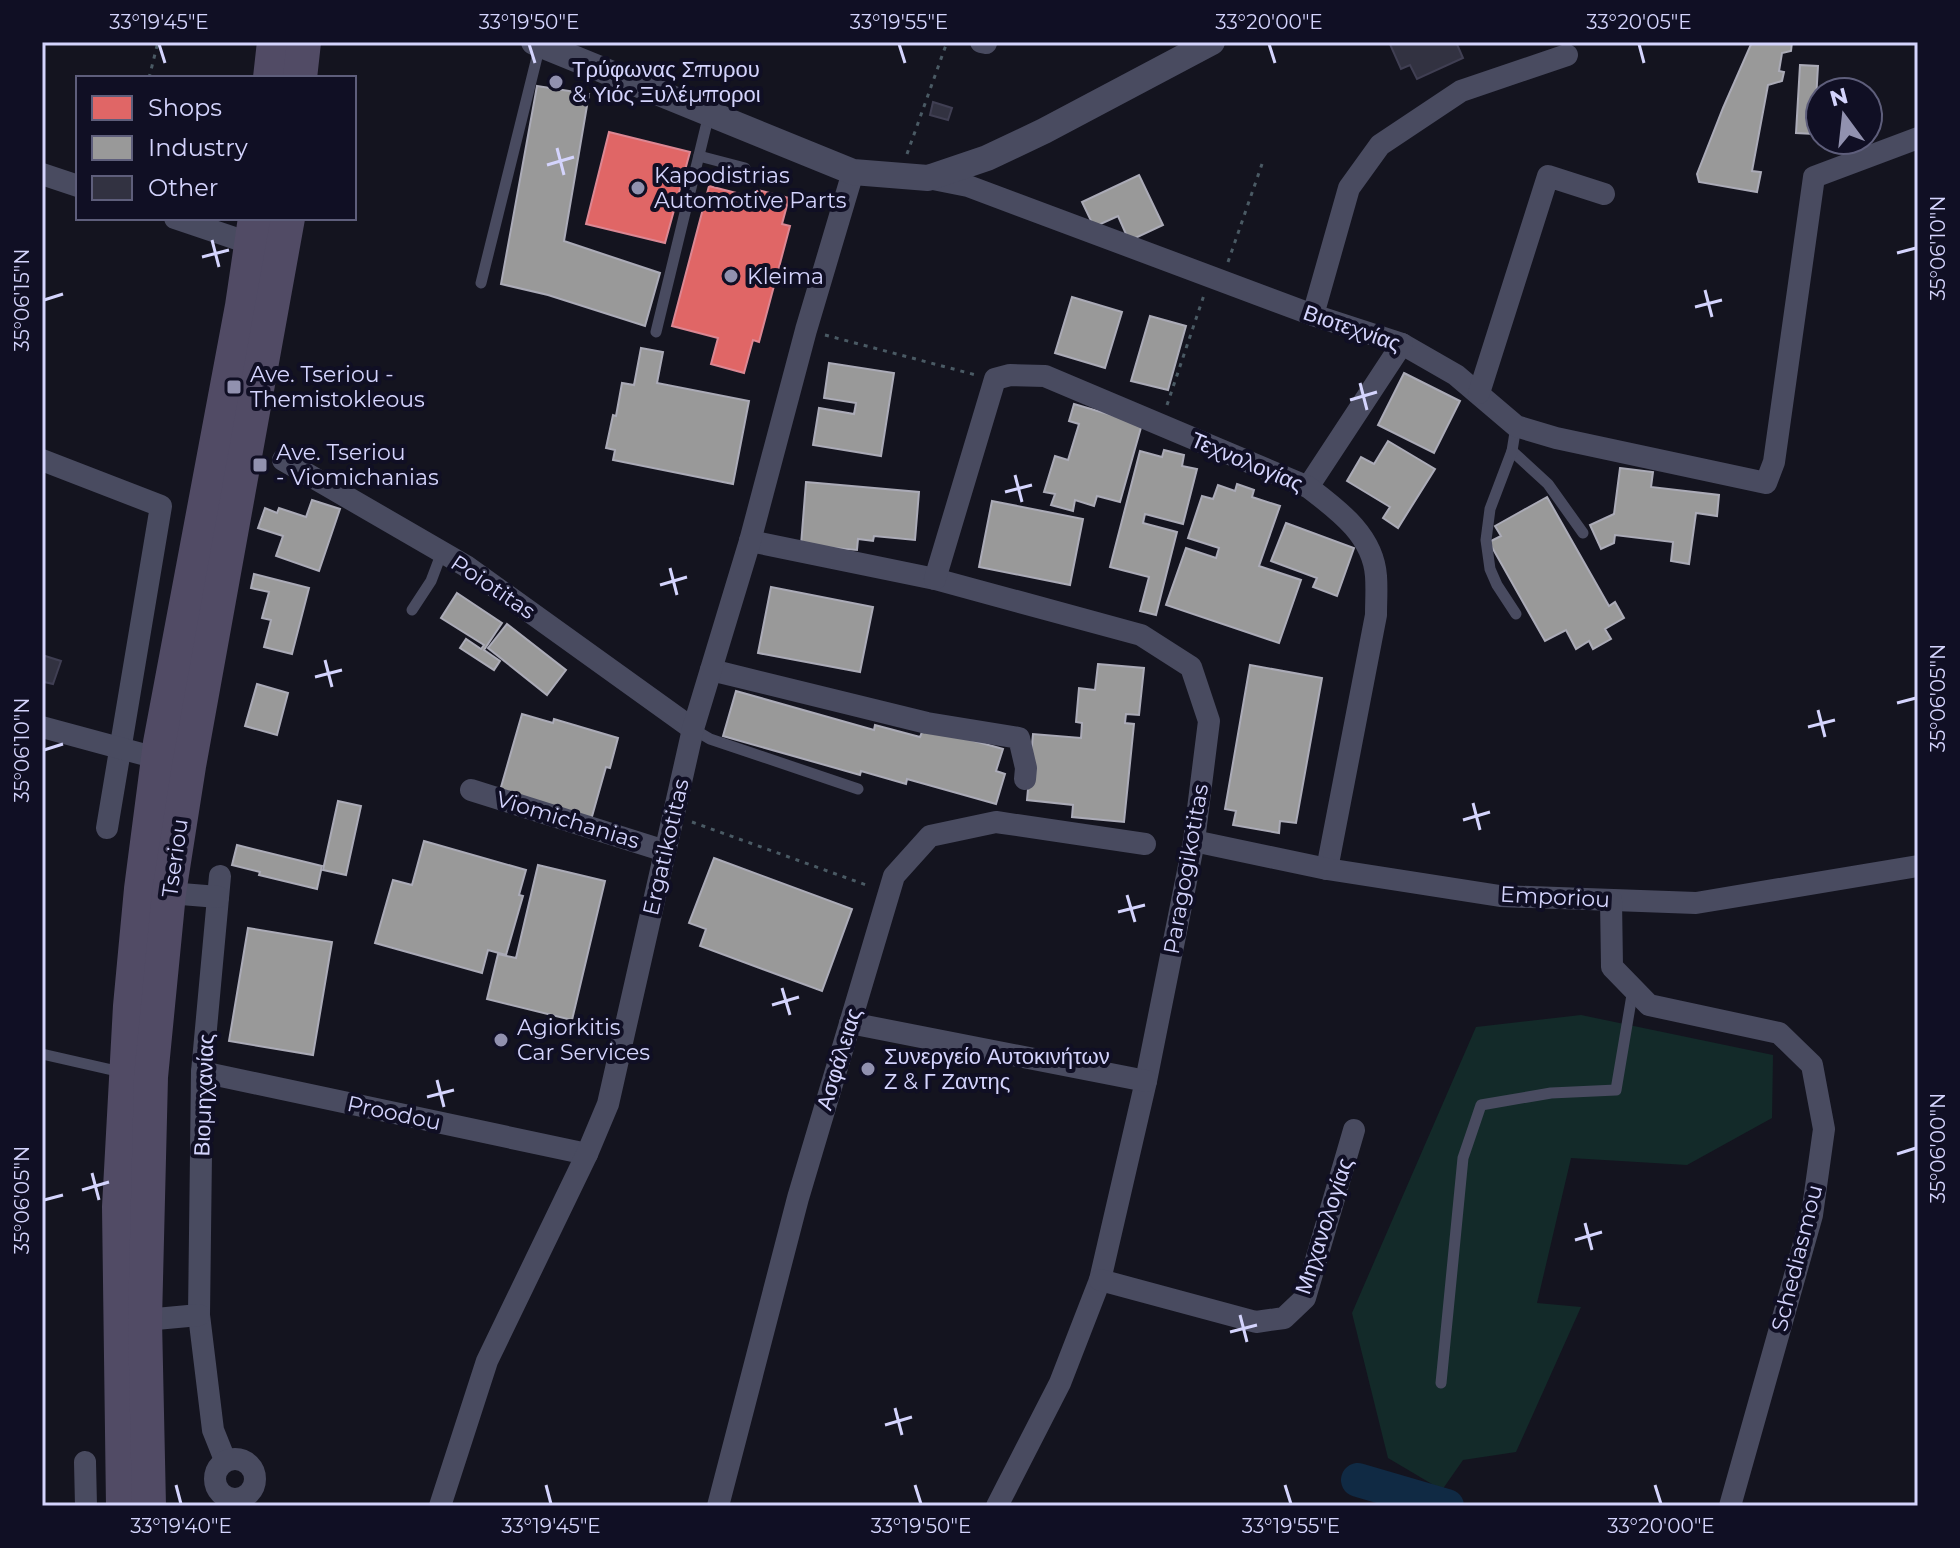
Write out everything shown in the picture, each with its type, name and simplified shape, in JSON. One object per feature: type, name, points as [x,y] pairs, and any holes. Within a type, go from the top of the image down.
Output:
[{"type":"main road","points":[[270,76],[274,42]]},
{"type":"main road","points":[[300,76],[304,42]]},
{"type":"main road","name":"Tseriou","points":[[123,1506],[119,1207],[141,889],[173,762],[288,220]]},
{"type":"main road","name":"Tseriou","points":[[149,1506],[145,1320],[151,1077],[169,893],[181,516],[254,231]]},
{"type":"street","points":[[537,43],[853,172],[928,178],[987,158],[1030,138],[1212,42]]},
{"type":"street","points":[[1313,315],[1349,188],[1380,145],[1461,91],[1567,55]]},
{"type":"street","name":"Βιοτεχνίας","points":[[928,178],[968,186],[1313,315],[1402,344],[1456,375],[1516,426],[1556,438],[1766,483],[1774,462],[1814,177],[1918,138]]},
{"type":"street","name":"Ergatikotitas","points":[[440,1506],[487,1361],[608,1104],[693,729],[750,541],[806,330],[853,172]]},
{"type":"street","points":[[42,174],[76,185]]},
{"type":"street","points":[[1479,393],[1548,176],[1604,194]]},
{"type":"street","points":[[187,220],[254,231]]},
{"type":"street","points":[[1308,487],[1402,344]]},
{"type":"street","name":"Τεχνολογίας","points":[[995,379],[1010,375],[1045,376],[1308,487],[1339,511],[1367,542],[1376,573],[1376,615],[1327,869]]},
{"type":"street","points":[[935,579],[995,379]]},
{"type":"street","points":[[42,460],[181,516],[121,747],[107,828]]},
{"type":"street","name":"Poiotitas","points":[[283,460],[466,566],[693,729]]},
{"type":"street","name":"Paragogikotitas","points":[[750,541],[935,579],[1141,635],[1191,667],[1209,721],[1194,841],[1146,1081],[1100,1280],[1060,1383],[997,1506]]},
{"type":"street","points":[[711,670],[927,723],[1019,738],[1026,768],[1025,779]]},
{"type":"street","points":[[42,727],[173,762]]},
{"type":"street","name":"Viomichanias","points":[[471,790],[665,851]]},
{"type":"street","name":"Ασφάλειας","points":[[718,1506],[798,1198],[894,876],[930,836],[996,822],[1145,844]]},
{"type":"street","name":"Emporiou","points":[[1194,841],[1327,869],[1500,896],[1696,903],[1918,866]]},
{"type":"street","name":"Βιομηχανίας","points":[[169,893],[219,887],[202,1072],[199,1315],[213,1430],[225,1460]]},
{"type":"street","name":"Schediasmou","points":[[1611,900],[1612,967],[1649,1005],[1779,1033],[1812,1065],[1824,1129],[1812,1215],[1730,1506]]},
{"type":"street","points":[[850,1023],[1146,1081]]},
{"type":"street","name":"Proodou","points":[[202,1072],[587,1154]]},
{"type":"street","name":"Μηχανολογίας","points":[[1100,1280],[1256,1322],[1284,1318],[1305,1298],[1354,1130]]},
{"type":"street","points":[[145,1320],[199,1315]]},
{"type":"street","points":[[85,1462],[86,1506]]},
{"type":"lane","points":[[481,283],[537,43]]},
{"type":"lane","points":[[656,332],[709,113]]},
{"type":"lane","points":[[699,156],[745,168]]},
{"type":"lane","points":[[1516,426],[1512,451],[1490,509],[1486,540],[1490,569],[1516,614]]},
{"type":"lane","points":[[1512,451],[1548,484],[1583,533]]},
{"type":"lane","points":[[412,610],[431,581],[442,552]]},
{"type":"lane","points":[[693,729],[710,739],[858,789]]},
{"type":"lane","points":[[1441,1383],[1463,1158],[1481,1105],[1551,1093],[1616,1090],[1633,988]]},
{"type":"lane","points":[[42,1054],[126,1073]]},
{"type":"path","points":[[150,76],[158,42]]},
{"type":"path","points":[[900,177],[947,42]]},
{"type":"path","points":[[1160,424],[1262,164]]},
{"type":"path","points":[[806,330],[995,379]]},
{"type":"path","points":[[673,815],[889,893]]},
{"type":"green space","points":[[1581,1015],[1773,1055],[1772,1118],[1687,1165],[1571,1158],[1537,1303],[1581,1307],[1516,1452],[1463,1460],[1442,1490],[1388,1458],[1352,1313],[1476,1027]]},
{"type":"building: Shops","name":"Kapodistrias Automotive Parts","points":[[609,132],[690,152],[665,243],[586,224]]},
{"type":"building: Shops","name":"Kleima","points":[[709,186],[752,197],[758,190],[789,198],[782,224],[790,226],[759,342],[753,340],[744,373],[711,364],[718,338],[672,326]]},
{"type":"building: Industry","points":[[1752,42],[1792,42],[1791,51],[1782,53],[1779,71],[1784,72],[1782,81],[1768,85],[1752,171],[1761,172],[1757,192],[1699,182],[1697,174]]},
{"type":"building: Industry","points":[[1800,65],[1818,66],[1817,76],[1804,76],[1804,133],[1796,133]]},
{"type":"building: Industry","points":[[537,86],[589,94],[564,241],[660,273],[645,326],[548,295],[501,284]]},
{"type":"building: Industry","points":[[1139,175],[1163,225],[1129,241],[1118,216],[1094,227],[1082,202]]},
{"type":"building: Industry","points":[[1072,297],[1122,312],[1105,368],[1055,353]]},
{"type":"building: Industry","points":[[1150,316],[1186,326],[1168,390],[1131,381]]},
{"type":"building: Industry","points":[[641,348],[663,352],[657,383],[749,401],[733,484],[613,460],[615,450],[606,448],[613,415],[616,416],[622,383],[634,385]]},
{"type":"building: Industry","points":[[829,363],[894,373],[881,456],[813,445],[819,408],[854,414],[856,403],[824,398]]},
{"type":"building: Industry","points":[[1404,373],[1460,401],[1434,453],[1378,425]]},
{"type":"building: Industry","points":[[1074,404],[1142,424],[1120,502],[1097,496],[1094,506],[1075,500],[1073,511],[1051,505],[1055,494],[1044,492],[1055,456],[1068,460],[1079,424],[1069,421]]},
{"type":"building: Industry","points":[[1388,441],[1435,469],[1398,528],[1383,518],[1390,507],[1347,481],[1361,457],[1374,464]]},
{"type":"building: Industry","points":[[1164,450],[1184,455],[1182,466],[1197,469],[1183,524],[1145,514],[1143,523],[1177,532],[1156,615],[1140,611],[1149,577],[1110,567],[1140,451],[1162,457]]},
{"type":"building: Industry","points":[[1620,468],[1653,472],[1651,487],[1719,495],[1717,516],[1696,513],[1689,564],[1671,561],[1673,542],[1615,535],[1614,543],[1601,549],[1590,525],[1614,514]]},
{"type":"building: Industry","points":[[806,482],[919,492],[915,540],[874,536],[873,541],[858,539],[857,550],[801,545]]},
{"type":"building: Industry","points":[[1237,484],[1254,490],[1252,497],[1280,506],[1259,566],[1301,580],[1279,643],[1166,605],[1186,548],[1216,558],[1219,548],[1188,538],[1202,496],[1213,499],[1218,485],[1235,491]]},
{"type":"building: Industry","points":[[1547,497],[1609,606],[1615,602],[1624,618],[1605,629],[1611,639],[1593,649],[1589,641],[1576,649],[1566,630],[1545,641],[1489,542],[1501,536],[1495,526]]},
{"type":"building: Industry","points":[[312,500],[340,509],[319,571],[276,556],[283,536],[258,528],[265,508],[277,513],[279,508],[306,517]]},
{"type":"building: Industry","points":[[992,501],[1083,519],[1070,585],[979,567]]},
{"type":"building: Industry","points":[[1286,523],[1354,548],[1337,596],[1313,587],[1317,578],[1271,561]]},
{"type":"building: Industry","points":[[254,574],[309,588],[292,654],[264,647],[271,620],[262,618],[269,592],[251,588]]},
{"type":"building: Industry","points":[[771,587],[873,607],[860,672],[758,653]]},
{"type":"building: Industry","points":[[457,593],[502,623],[484,650],[500,661],[494,670],[460,648],[466,639],[481,649],[484,645],[441,618]]},
{"type":"building: Industry","points":[[507,624],[566,670],[547,695],[488,648]]},
{"type":"building: Industry","points":[[1098,664],[1144,668],[1139,715],[1126,714],[1125,723],[1134,724],[1124,822],[1072,817],[1073,805],[1027,800],[1033,734],[1081,738],[1082,723],[1076,722],[1079,688],[1095,690]]},
{"type":"building: Industry","points":[[1250,665],[1322,678],[1296,823],[1280,821],[1279,833],[1233,825],[1236,811],[1225,809]]},
{"type":"building: Industry","points":[[257,684],[288,693],[277,735],[245,726]]},
{"type":"building: Industry","points":[[736,691],[874,730],[875,725],[920,737],[924,727],[1003,749],[996,771],[1005,774],[996,804],[907,779],[906,784],[861,771],[860,775],[723,736]]},
{"type":"building: Industry","points":[[522,714],[553,723],[554,719],[618,738],[591,820],[499,794]]},
{"type":"building: Industry","points":[[338,801],[361,806],[346,875],[323,870]]},
{"type":"building: Industry","points":[[424,841],[526,870],[519,895],[523,896],[506,955],[488,950],[482,973],[375,943],[393,880],[412,885]]},
{"type":"building: Industry","points":[[237,845],[322,866],[317,889],[232,865]]},
{"type":"building: Industry","points":[[714,858],[852,909],[822,991],[700,946],[706,929],[689,923]]},
{"type":"building: Industry","points":[[538,865],[605,881],[572,1020],[487,999],[498,954],[516,958]]},
{"type":"building: Industry","points":[[248,928],[332,942],[313,1055],[229,1041]]},
{"type":"building: Other","points":[[1389,42],[1456,42],[1463,58],[1417,79],[1410,65],[1401,69]]},
{"type":"building: Other","points":[[933,102],[952,108],[948,120],[930,115]]},
{"type":"building: Other","points":[[42,655],[61,661],[53,684],[44,682],[42,687]]},
{"type":"waterway","points":[[1358,1480],[1447,1506]]},
{"type":"place","name":"Τρύφωνας Σπυρου & Υιός Ξυλέμποροι","points":[[556,82]]},
{"type":"place","name":"Kapodistrias Automotive Parts","points":[[638,188]]},
{"type":"place","name":"Kleima","points":[[731,276]]},
{"type":"place","name":"Ave. Tseriou - Themistokleous","points":[[234,387]]},
{"type":"place","name":"Ave. Tseriou - Viomichanias","points":[[260,465]]},
{"type":"place","name":"Agiorkitis Car Services","points":[[501,1040]]},
{"type":"place","name":"Συνεργείο Αυτοκινήτων Ζ & Γ Ζαντης","points":[[868,1069]]}]
